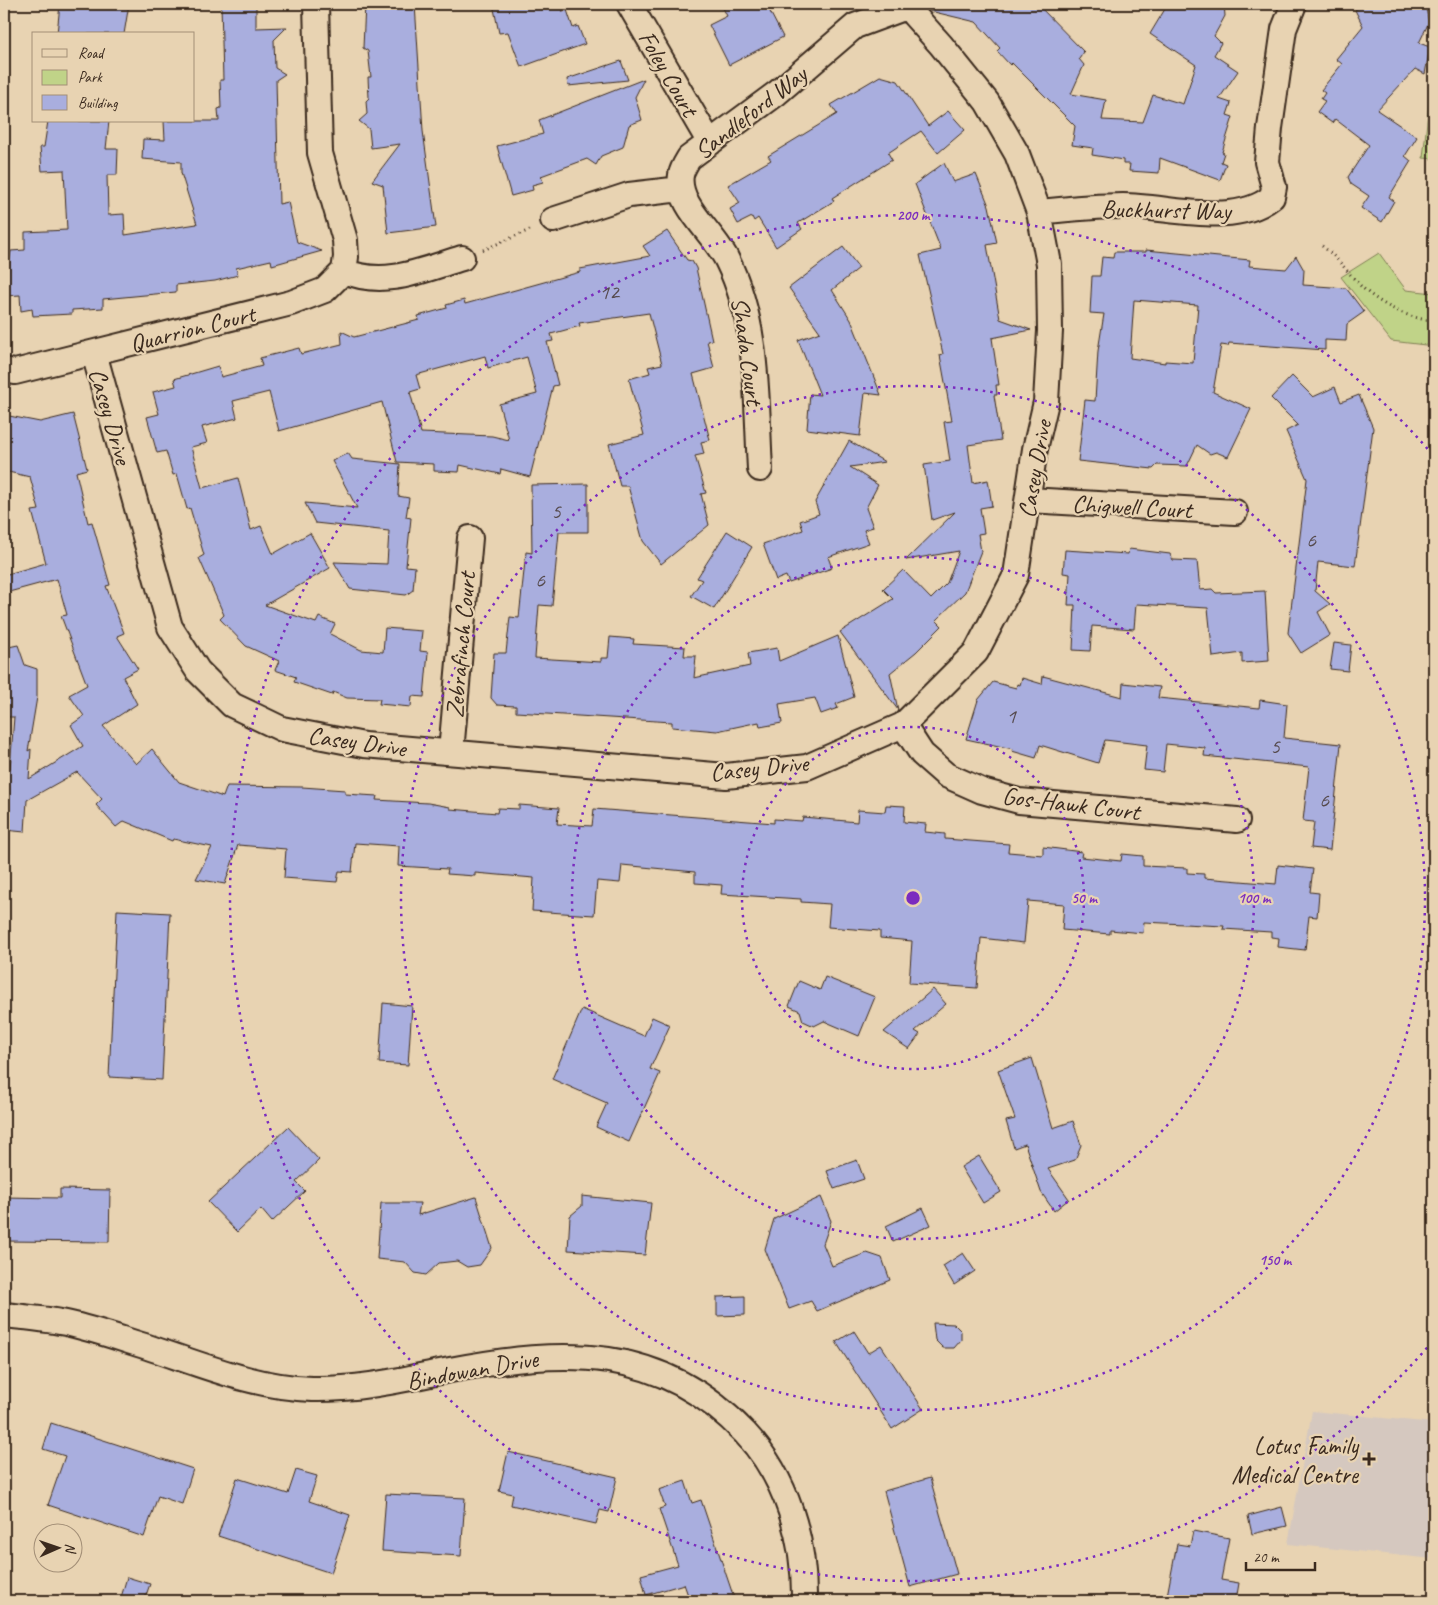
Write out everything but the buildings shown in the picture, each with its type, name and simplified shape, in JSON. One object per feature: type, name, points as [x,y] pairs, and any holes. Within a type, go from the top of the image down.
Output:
[{"type":"street","points":[[316,4],[320,153],[345,240],[346,257],[344,271],[359,278],[386,279],[462,258]]},
{"type":"street","name":"Foley Court","points":[[629,4],[710,143]]},
{"type":"street","name":"Buckhurst Way","points":[[1039,212],[1083,207],[1124,206],[1232,213],[1263,205],[1272,197],[1274,187],[1267,162],[1270,128],[1284,29],[1294,4]]},
{"type":"street","name":"Sandleford Way","points":[[553,220],[629,195],[681,190],[681,174],[689,158],[777,93],[855,26],[903,6]]},
{"type":"street","name":"Casey Drive","points":[[94,353],[170,627],[198,671],[232,705],[282,730],[364,745],[726,776],[807,767],[903,725],[976,652],[1016,575],[1029,500],[1035,449],[1046,402],[1050,331],[1049,264],[1039,212],[1017,154],[987,102],[941,45],[914,15],[903,6]]},
{"type":"street","name":"Shada Court","points":[[681,190],[688,205],[714,237],[727,258],[740,287],[748,315],[752,344],[760,469]]},
{"type":"street","name":"Quarrion Court","points":[[4,370],[15,372],[291,303],[325,290],[344,271]]},
{"type":"street","name":"Chigwell Court","points":[[1029,500],[1234,512]]},
{"type":"street","name":"Zebrafinch Court","points":[[450,752],[470,538]]},
{"type":"street","name":"Gos-Hawk Court","points":[[903,725],[922,754],[946,775],[982,791],[1019,801],[1237,820]]},
{"type":"street","name":"Bindowan Drive","points":[[4,1314],[66,1323],[136,1343],[243,1380],[311,1389],[379,1385],[452,1370],[546,1356],[606,1358],[649,1369],[696,1390],[727,1414],[754,1443],[786,1496],[800,1544],[804,1601]]},
{"type":"path","points":[[462,258],[553,220]]},
{"type":"path","points":[[1322,246],[1332,253],[1358,284],[1382,303],[1416,319],[1434,321]]},
{"type":"shaded area","name":"Lotus Family Medical Centre","points":[[1312,1411],[1434,1423],[1434,1559],[1288,1544]]},
{"type":"green space","points":[[1434,58],[1434,159],[1423,158]]},
{"type":"green space","points":[[1379,253],[1406,290],[1434,293],[1434,346],[1391,341],[1341,277]]},
{"type":"place","name":"Lotus Family Medical Centre","points":[[1369,1459]]}]
